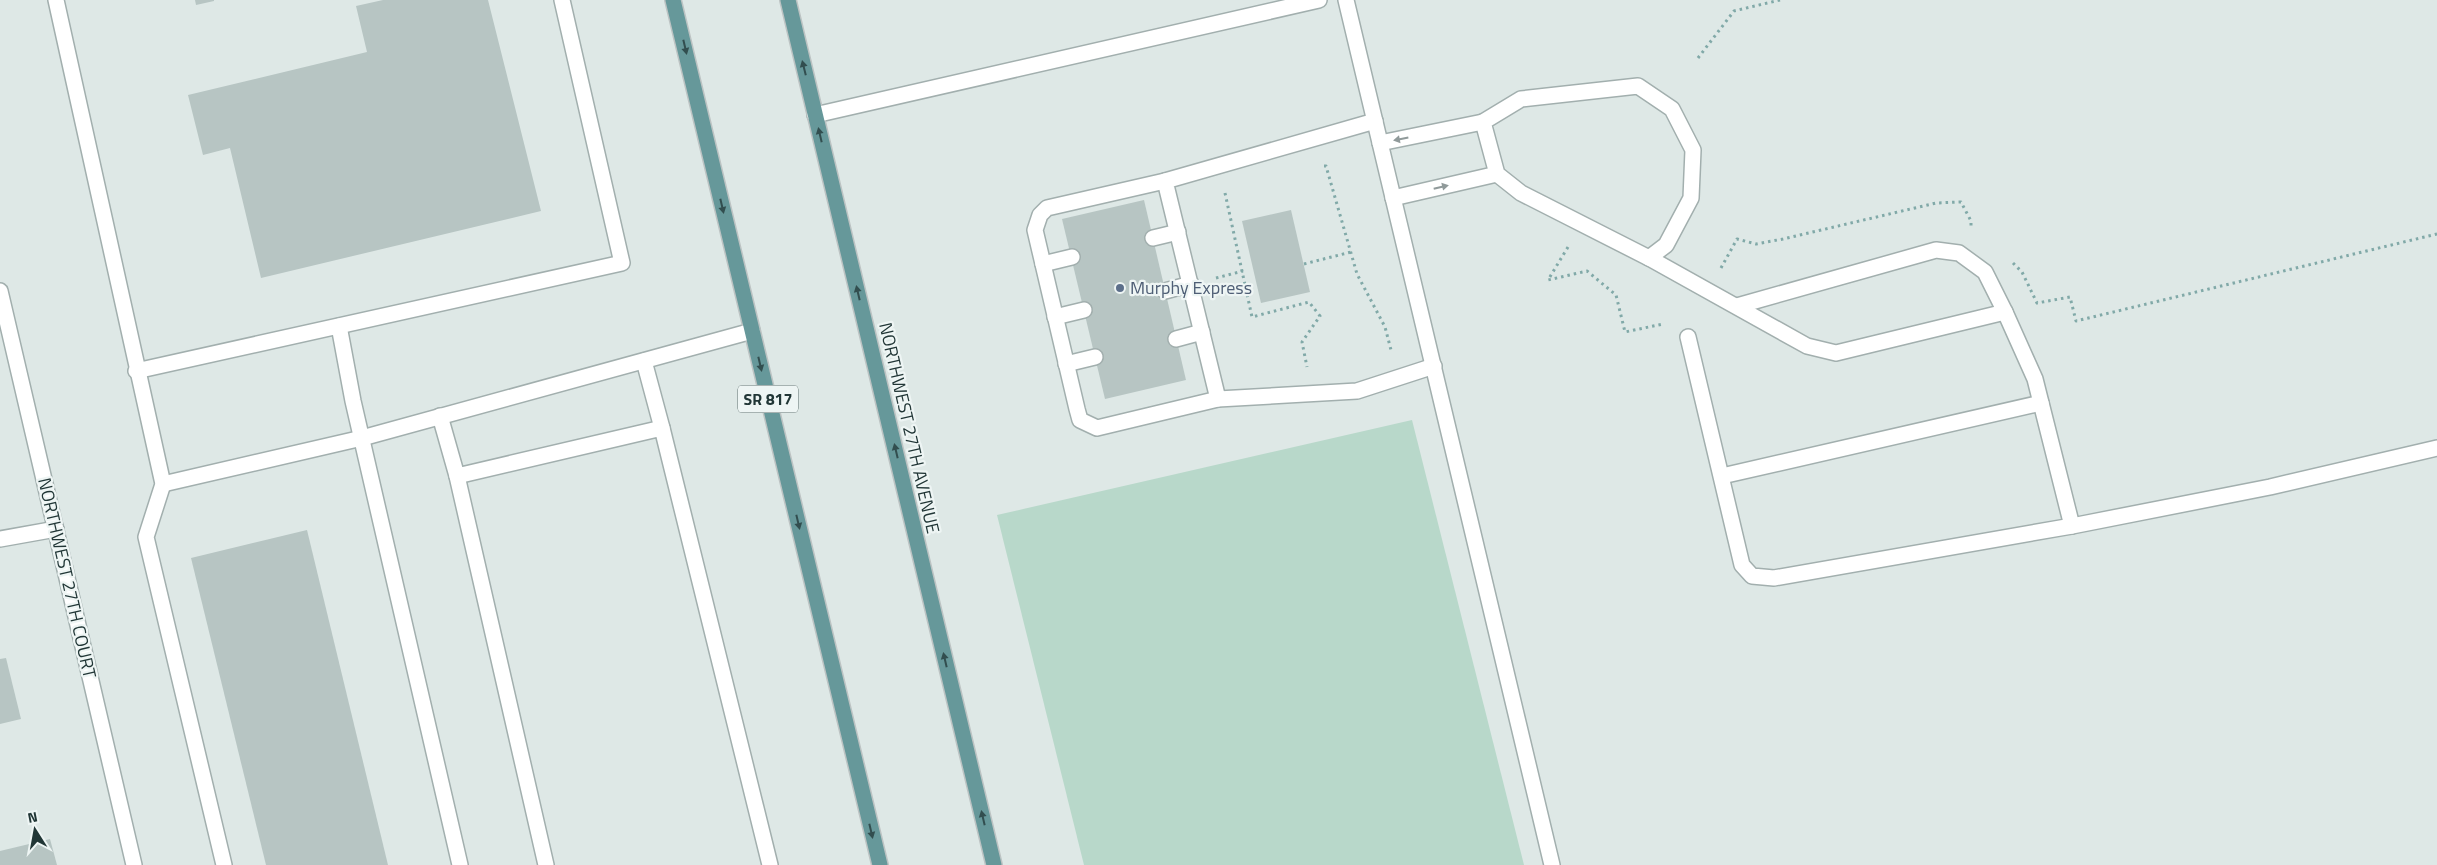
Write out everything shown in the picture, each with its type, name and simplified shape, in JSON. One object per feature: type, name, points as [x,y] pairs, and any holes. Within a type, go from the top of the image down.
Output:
[{"type":"main road","name":"SR 817","points":[[674,0],[880,865]]},
{"type":"main road","name":"NORTHWEST 27TH AVENUE","points":[[788,0],[994,865]]},
{"type":"street","points":[[56,0],[136,371],[163,484],[146,537],[224,865]]},
{"type":"street","points":[[136,371],[622,263],[562,0]]},
{"type":"street","points":[[815,115],[1319,0]]},
{"type":"street","points":[[1346,0],[1552,865]]},
{"type":"street","points":[[1380,143],[1483,122],[1521,99],[1638,86],[1672,108],[1693,150],[1691,198],[1666,245],[1649,258]]},
{"type":"street","points":[[1376,121],[1166,181],[1047,208],[1040,215],[1035,230],[1066,364],[1080,420],[1097,428],[1218,399],[1357,391],[1434,366]]},
{"type":"street","points":[[1483,122],[1497,174],[1521,194],[1649,258],[1807,346],[1836,353],[2005,312]]},
{"type":"street","points":[[1393,198],[1497,174]]},
{"type":"street","points":[[1166,181],[1218,399]]},
{"type":"street","points":[[1153,238],[1178,232]]},
{"type":"street","points":[[1737,306],[1936,250],[1959,253],[1985,272],[2035,379],[2072,526]]},
{"type":"street","points":[[1043,264],[1072,257]]},
{"type":"street","points":[[1165,291],[1191,284]]},
{"type":"street","name":"NORTHWEST 27TH COURT","points":[[0,291],[134,865]]},
{"type":"street","points":[[1055,317],[1084,310]]},
{"type":"street","points":[[339,326],[362,438],[460,865]]},
{"type":"street","points":[[163,484],[362,438],[752,331]]},
{"type":"street","points":[[1176,338],[1202,332]]},
{"type":"street","points":[[1688,336],[1742,565],[1752,576],[1774,578],[2072,526],[2270,487],[2437,448]]},
{"type":"street","points":[[1066,364],[1095,357]]},
{"type":"street","points":[[644,361],[770,865]]},
{"type":"street","points":[[1722,476],[2041,403]]},
{"type":"street","points":[[440,416],[457,476],[546,865]]},
{"type":"street","points":[[457,476],[662,428]]},
{"type":"street","points":[[0,539],[56,529]]},
{"type":"path","points":[[1698,58],[1734,11],[1780,0]]},
{"type":"path","points":[[1319,167],[1326,166],[1357,274],[1385,327],[1398,377]]},
{"type":"path","points":[[1224,190],[1252,317],[1309,302],[1320,316],[1302,342],[1313,393]]},
{"type":"path","points":[[1570,245],[1548,280],[1587,271],[1616,295],[1625,332],[1669,323]]},
{"type":"path","points":[[1304,264],[1351,252]]},
{"type":"green space","points":[[1412,420],[1524,865],[1084,865],[997,515]]},
{"type":"building","points":[[195,0],[214,0],[214,1],[196,5]]},
{"type":"building","points":[[383,0],[488,0],[541,211],[261,278],[230,148],[203,155],[188,95],[367,52],[356,6]]},
{"type":"building","points":[[1144,200],[1186,380],[1105,399],[1062,219]]},
{"type":"building","points":[[1291,210],[1310,292],[1261,303],[1242,221]]},
{"type":"building","points":[[307,530],[388,865],[266,865],[191,558]]},
{"type":"building","points":[[6,658],[21,719],[0,724],[0,659]]},
{"type":"building","points":[[50,839],[57,865],[0,865],[0,851]]},
{"type":"place","name":"Murphy Express","points":[[1120,288]]}]
